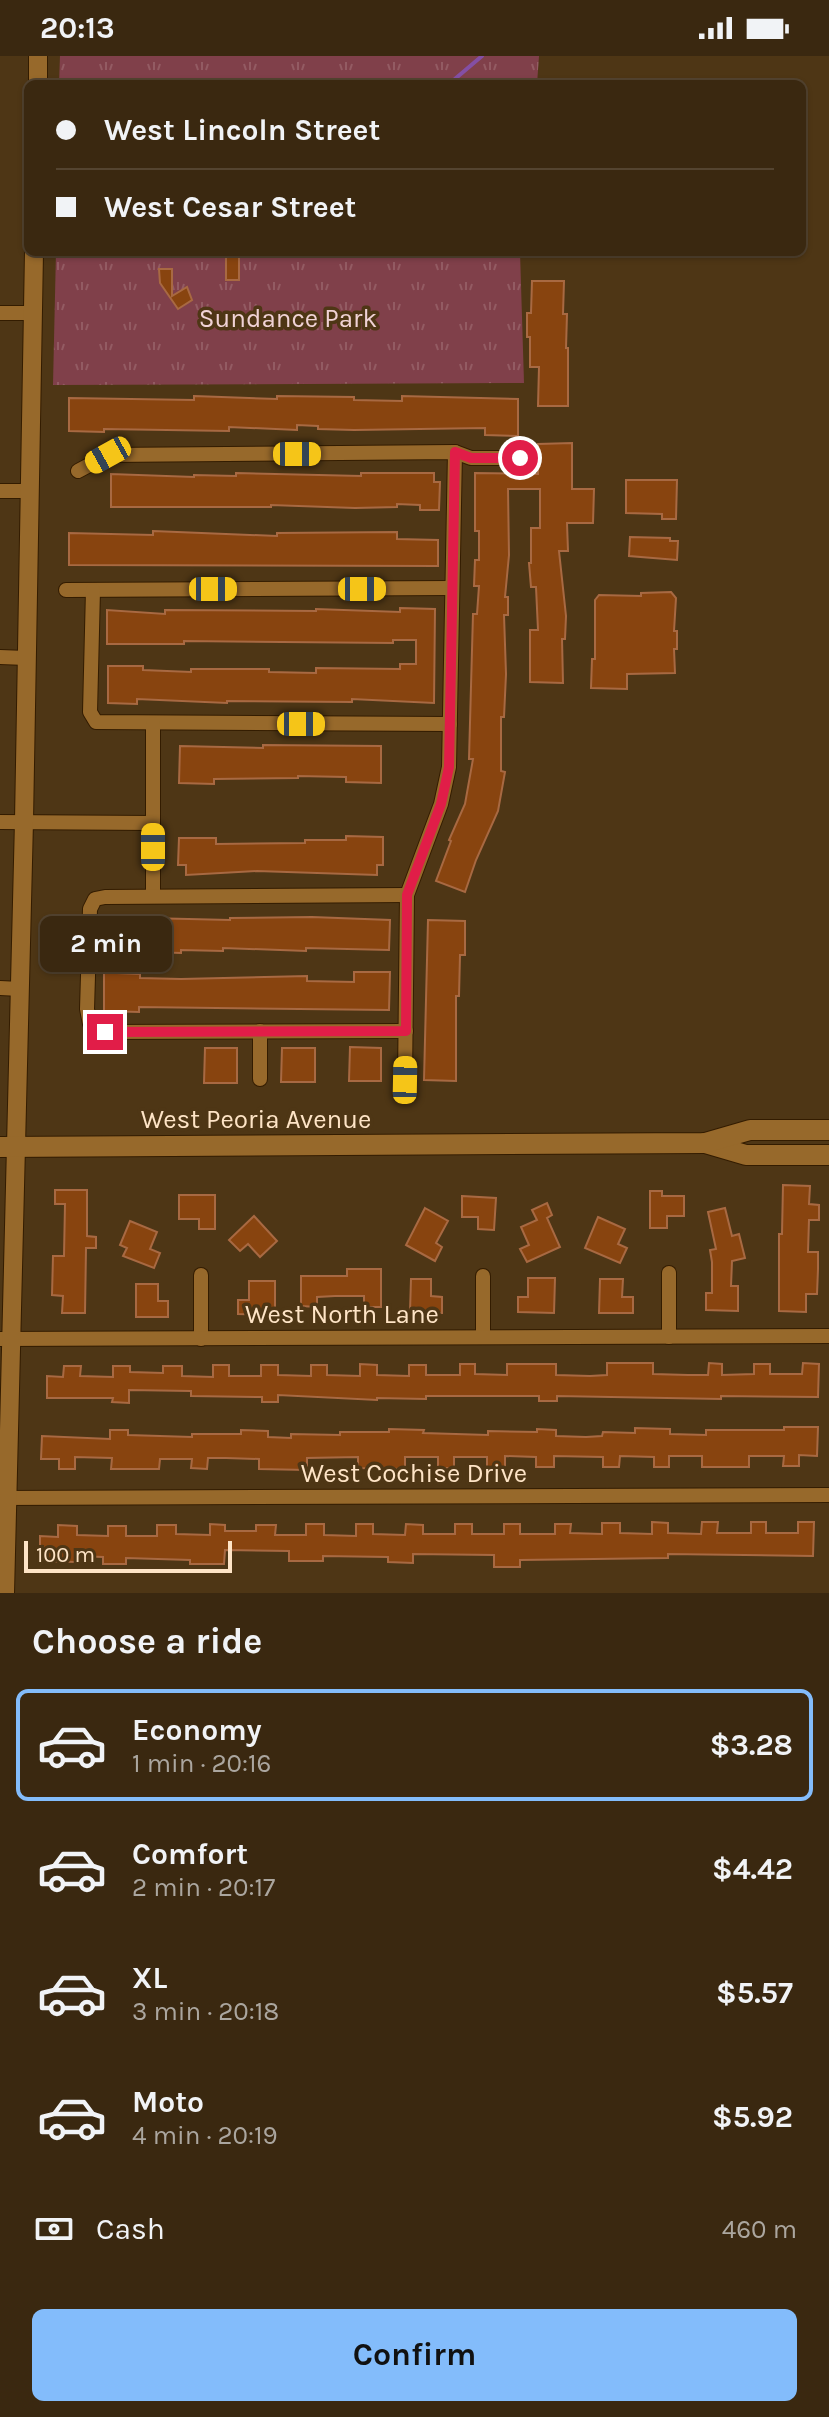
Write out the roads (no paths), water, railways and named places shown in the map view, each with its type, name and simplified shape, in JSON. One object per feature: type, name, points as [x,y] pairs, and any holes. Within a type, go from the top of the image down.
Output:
[{"type":"main road","name":"West Peoria Avenue","points":[[8,1147],[705,1143],[750,1130],[829,1130]]},
{"type":"main road","name":"West Peoria Avenue","points":[[705,1143],[746,1155],[829,1155]]},
{"type":"street","points":[[38,56],[38,80]]},
{"type":"street","points":[[5,1593],[3,1498],[7,1182],[20,989],[34,256]]},
{"type":"street","points":[[0,313],[34,313]]},
{"type":"street","points":[[78,471],[108,455],[455,452],[471,458],[520,458]]},
{"type":"street","points":[[405,1080],[407,895],[448,779],[455,452]]},
{"type":"street","points":[[0,491],[29,491]]},
{"type":"street","points":[[66,590],[452,588]]},
{"type":"street","points":[[93,590],[90,712],[96,722],[450,724]]},
{"type":"street","points":[[0,657],[26,658]]},
{"type":"street","points":[[153,724],[153,896]]},
{"type":"street","points":[[0,822],[153,823]]},
{"type":"street","points":[[406,1031],[105,1032],[90,1024],[87,1009],[90,909],[95,899],[407,895]]},
{"type":"street","points":[[0,988],[20,989]]},
{"type":"street","points":[[260,1031],[260,1079]]},
{"type":"street","points":[[669,1273],[669,1337]]},
{"type":"street","points":[[201,1275],[201,1339]]},
{"type":"street","points":[[483,1276],[483,1337]]},
{"type":"street","name":"West North Lane","points":[[5,1339],[829,1336]]},
{"type":"street","name":"West Cochise Drive","points":[[3,1498],[829,1495]]},
{"type":"waterway","points":[[454,80],[482,56]]},
{"type":"park label","name":"Sundance Park","points":[[288,318]]}]
